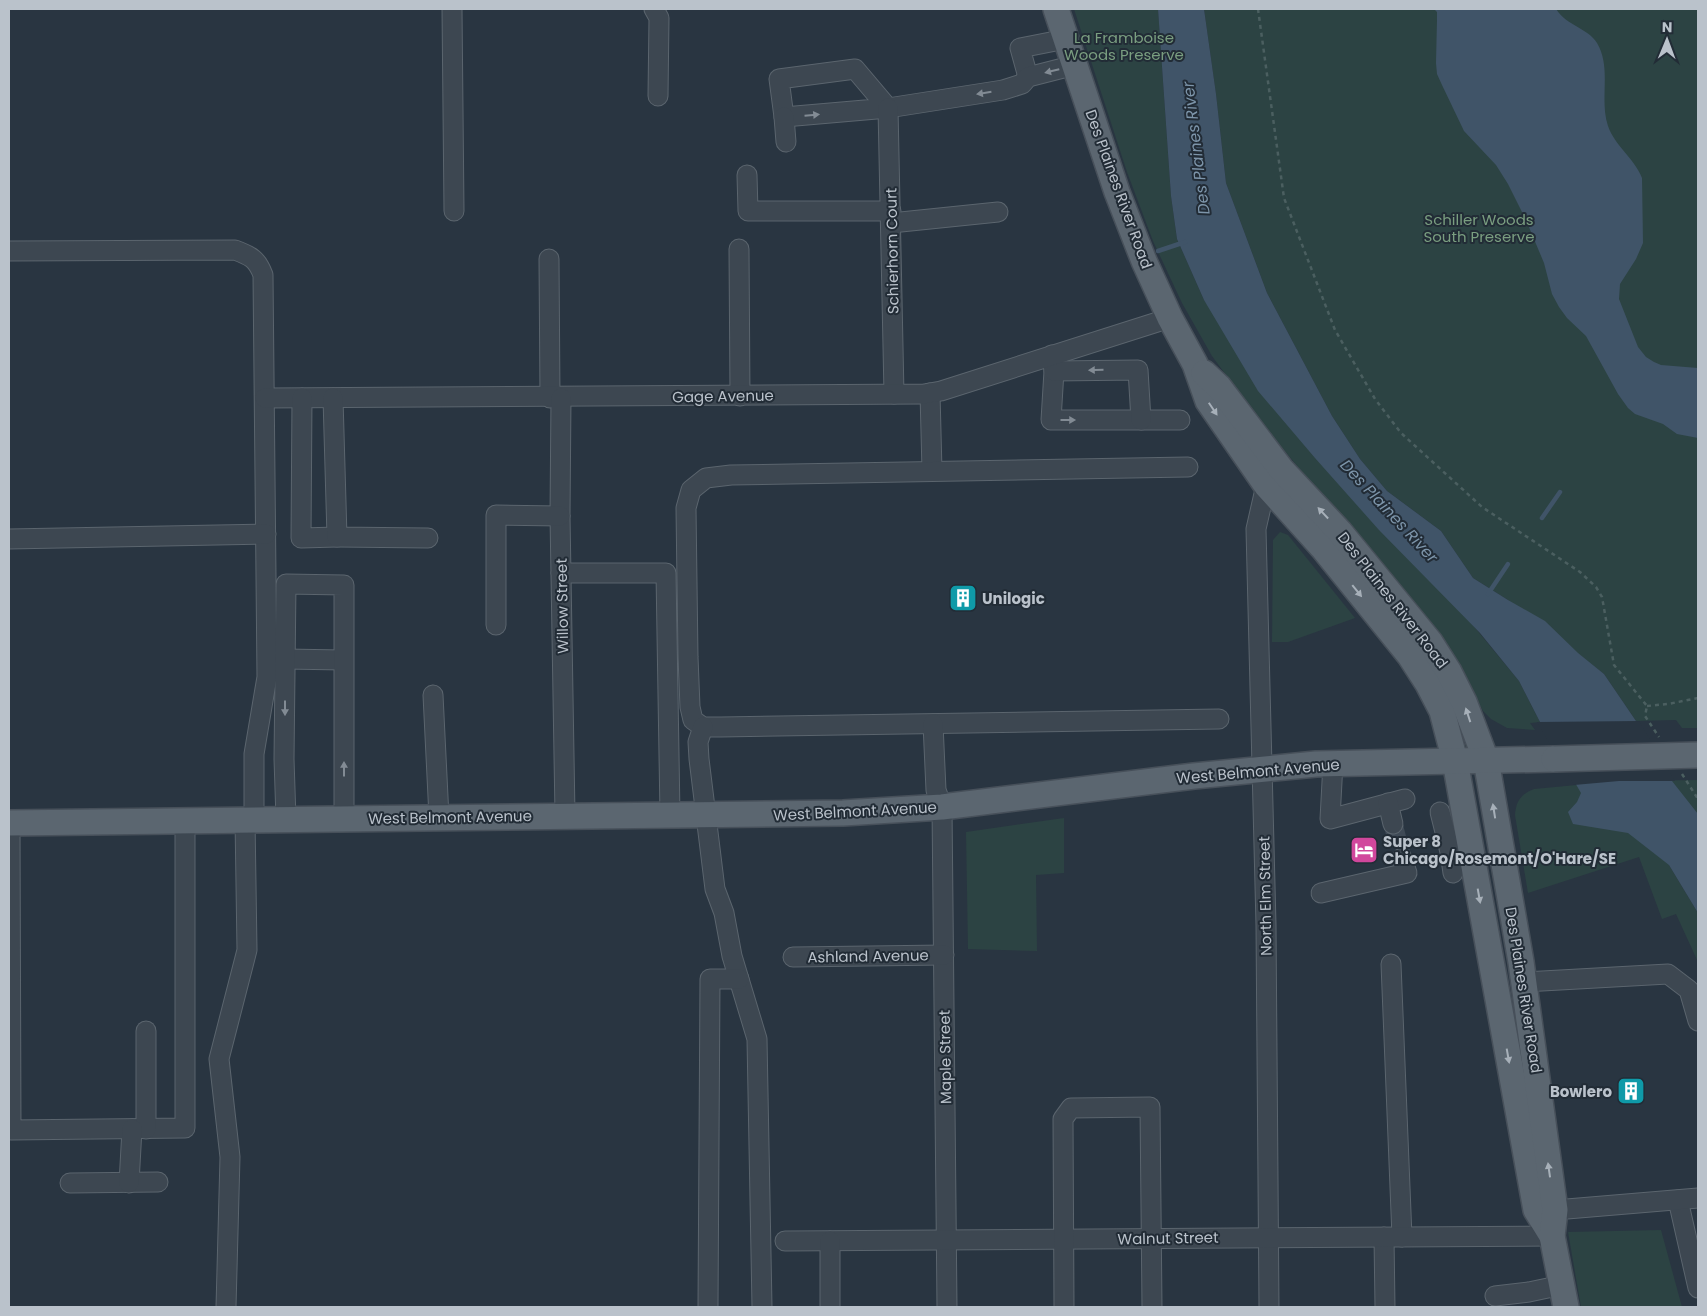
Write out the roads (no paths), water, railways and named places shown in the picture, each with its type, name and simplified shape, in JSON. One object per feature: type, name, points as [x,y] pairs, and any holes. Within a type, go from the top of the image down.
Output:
[{"type":"main road","name":"Des Plaines River Road","points":[[1056,9],[1117,192],[1144,261],[1170,318],[1195,364],[1208,401],[1266,485],[1322,547],[1410,656],[1442,711],[1455,761],[1460,850],[1536,1210],[1552,1236]]},
{"type":"main road","name":"Des Plaines River Road","points":[[1195,364],[1219,387],[1281,469],[1340,532],[1430,642],[1449,672],[1464,702],[1486,760],[1524,982],[1555,1210],[1552,1236],[1565,1300]]},
{"type":"main road","name":"West Belmont Avenue","points":[[10,823],[843,813],[942,807],[1263,768],[1333,763],[1698,755]]},
{"type":"street","points":[[452,9],[454,211]]},
{"type":"street","points":[[654,9],[659,18],[658,96]]},
{"type":"street","points":[[1028,77],[1020,48],[1066,39]]},
{"type":"street","points":[[784,117],[888,108],[1003,90],[1022,84],[1028,77],[1075,65]]},
{"type":"street","points":[[786,142],[779,80],[855,69],[888,108]]},
{"type":"street","name":"Schierhorn Court","points":[[888,108],[894,394]]},
{"type":"street","points":[[747,175],[748,212],[891,217],[998,212]]},
{"type":"street","points":[[739,249],[740,396]]},
{"type":"street","points":[[9,251],[235,250],[249,255],[258,264],[264,275],[267,677],[254,754],[250,819],[247,950],[220,1059],[230,1157],[226,1307]]},
{"type":"street","name":"Willow Street","points":[[549,259],[560,516],[565,815]]},
{"type":"street","name":"Gage Avenue","points":[[265,398],[556,398],[930,393],[1053,363],[1170,318]]},
{"type":"street","points":[[1141,420],[1138,370],[1053,363],[1052,420],[1141,420],[1180,420]]},
{"type":"street","points":[[930,393],[932,471]]},
{"type":"street","points":[[302,398],[301,538],[428,538]]},
{"type":"street","points":[[333,398],[337,537]]},
{"type":"street","points":[[1188,468],[731,475],[706,478],[691,490],[686,508],[689,692],[693,720],[703,727],[1219,719]]},
{"type":"street","name":"North Elm Street","points":[[1266,485],[1256,529],[1266,925],[1270,1307]]},
{"type":"street","points":[[496,625],[496,515],[560,516]]},
{"type":"street","points":[[9,539],[266,534]]},
{"type":"street","points":[[561,573],[666,573],[670,815]]},
{"type":"street","points":[[286,819],[284,759],[286,584],[344,585],[344,818]]},
{"type":"street","points":[[285,659],[343,660]]},
{"type":"street","points":[[433,694],[439,817]]},
{"type":"street","name":"Maple Street","points":[[933,724],[936,790],[942,807],[947,1307]]},
{"type":"street","points":[[703,727],[698,742],[699,759],[715,889],[724,913],[732,956],[757,1039],[762,1307]]},
{"type":"street","points":[[1333,763],[1330,819],[1396,801],[1393,824]]},
{"type":"street","points":[[1440,812],[1460,850],[1453,873]]},
{"type":"street","points":[[10,823],[11,1130],[139,1129],[185,1128],[185,820]]},
{"type":"street","points":[[1321,893],[1407,873],[1402,858]]},
{"type":"street","name":"Ashland Avenue","points":[[793,957],[944,956]]},
{"type":"street","points":[[1385,1307],[1393,1237],[1391,964]]},
{"type":"street","points":[[1524,982],[1668,974],[1689,990],[1698,1021]]},
{"type":"street","points":[[708,1307],[710,979],[739,979]]},
{"type":"street","points":[[129,1183],[139,1129],[146,1031]]},
{"type":"street","points":[[1064,1307],[1063,1119],[1071,1108],[1150,1107],[1152,1307]]},
{"type":"street","points":[[70,1183],[158,1182]]},
{"type":"street","points":[[1555,1210],[1698,1198]]},
{"type":"street","points":[[1678,1200],[1698,1288]]},
{"type":"street","name":"Walnut Street","points":[[785,1241],[1552,1236]]},
{"type":"street","points":[[830,1241],[830,1307]]},
{"type":"street","points":[[1495,1296],[1529,1292],[1565,1300]]},
{"type":"water","name":"Des Plaines River","points":[[1158,9],[1204,9],[1226,183],[1267,293],[1332,416],[1360,459],[1387,491],[1441,531],[1473,578],[1545,621],[1578,653],[1604,674],[1636,721],[1672,781],[1698,814],[1698,913],[1669,865],[1628,833],[1573,824],[1568,812],[1577,802],[1581,793],[1519,681],[1480,633],[1379,530],[1258,391],[1204,300],[1177,239],[1171,196]]},
{"type":"water","points":[[1434,9],[1556,9],[1597,43],[1604,63],[1605,105],[1608,126],[1615,140],[1639,171],[1642,178],[1643,243],[1636,259],[1620,284],[1619,299],[1638,347],[1646,357],[1661,365],[1698,368],[1698,438],[1677,434],[1663,424],[1635,414],[1628,408],[1618,394],[1586,336],[1567,318],[1559,307],[1552,294],[1544,263],[1508,184],[1496,165],[1464,131],[1437,74],[1437,12]]},
{"type":"waterway","points":[[1158,251],[1185,242]]},
{"type":"waterway","points":[[1542,518],[1560,492]]},
{"type":"waterway","points":[[1488,594],[1508,564]]},
{"type":"tunnel","points":[[1393,824],[1402,858]]},
{"type":"place","name":"Unilogic","points":[[963,598]]},
{"type":"place","name":"Super 8 Chicago/Rosemont/O'Hare/SE","points":[[1364,850]]},
{"type":"place","name":"Bowlero","points":[[1631,1091]]},
{"type":"park label","name":"La Framboise Woods Preserve","points":[[1124,46]]},
{"type":"park label","name":"Schiller Woods South Preserve","points":[[1479,228]]}]
